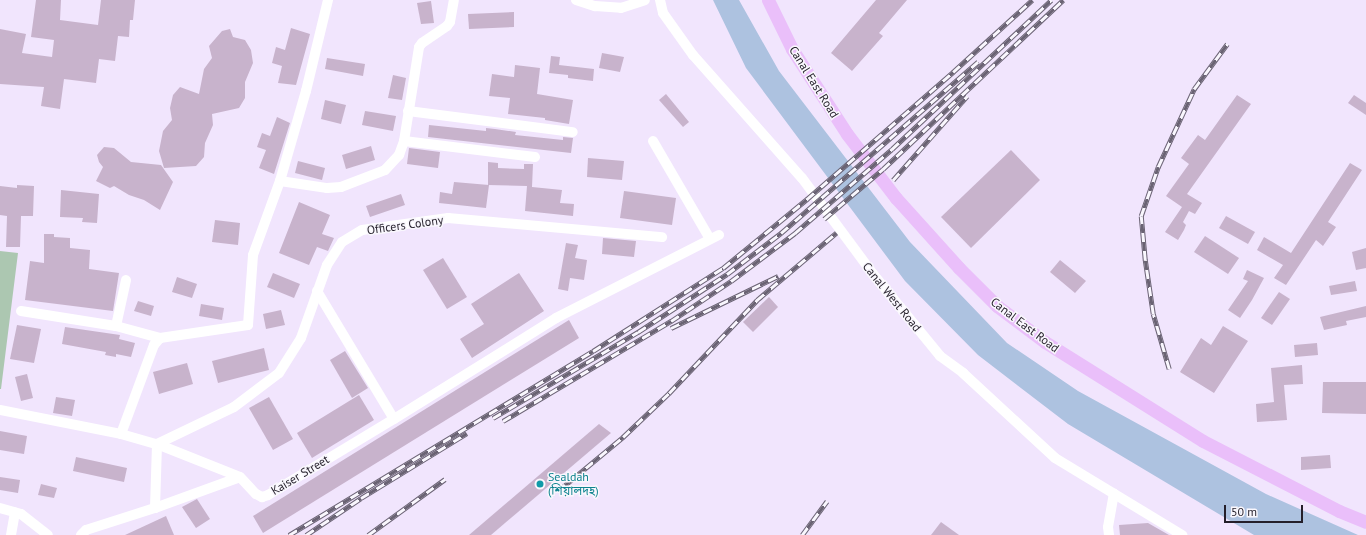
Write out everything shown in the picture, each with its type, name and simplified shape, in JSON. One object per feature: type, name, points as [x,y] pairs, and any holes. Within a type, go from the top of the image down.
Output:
[{"type":"main road","name":"Canal East Road","points":[[768,0],[792,49],[847,134],[896,198],[959,268],[997,306],[1045,342],[1203,440],[1339,511],[1366,522]]},
{"type":"street","points":[[21,311],[116,326],[160,338],[248,325],[250,322],[253,255],[280,181],[306,91],[328,0]]},
{"type":"street","points":[[280,181],[327,188],[352,183],[385,170],[399,155],[404,140],[419,47],[422,43],[450,22],[454,0]]},
{"type":"street","points":[[576,0],[595,6],[621,8],[645,0]]},
{"type":"street","name":"Canal West Road","points":[[660,0],[663,13],[693,56],[802,178],[873,274],[940,356],[963,373],[1055,458],[1182,535]]},
{"type":"street","points":[[408,111],[573,132]]},
{"type":"street","points":[[404,140],[535,157]]},
{"type":"street","name":"Kaiser Street","points":[[0,410],[121,434],[157,444],[240,477],[256,494],[262,497],[268,495],[394,419],[556,318],[714,237],[653,141]]},
{"type":"street","name":"Officers Colony","points":[[157,444],[234,407],[279,373],[301,338],[327,265],[342,242],[362,230],[448,218],[662,237]]},
{"type":"street","points":[[116,326],[126,280]]},
{"type":"street","points":[[317,291],[394,419]]},
{"type":"street","points":[[121,434],[154,345],[160,338]]},
{"type":"street","points":[[155,508],[157,444]]},
{"type":"street","points":[[81,535],[86,530],[155,508],[240,477]]},
{"type":"street","points":[[1109,535],[1108,527],[1114,494]]},
{"type":"street","points":[[0,508],[21,514],[48,535]]},
{"type":"street","points":[[11,535],[15,512]]},
{"type":"green space","points":[[0,251],[18,253],[1,389],[0,389]]},
{"type":"water","points":[[713,0],[739,0],[779,71],[910,242],[1007,343],[1078,391],[1266,494],[1358,535],[1254,535],[1068,424],[978,355],[905,281],[746,68]]},
{"type":"building","points":[[36,0],[61,0],[60,20],[98,25],[101,0],[135,0],[133,20],[130,20],[129,37],[118,36],[115,61],[99,59],[96,83],[64,79],[60,109],[41,106],[44,87],[0,84],[0,29],[26,34],[22,53],[52,57],[54,40],[31,37]]},
{"type":"building","points":[[876,0],[907,0],[879,33],[883,36],[852,71],[831,53]]},
{"type":"building","points":[[431,1],[434,23],[421,24],[417,3]]},
{"type":"building","points":[[514,12],[514,27],[469,29],[468,14]]},
{"type":"building","points":[[291,28],[310,34],[296,85],[278,83],[282,66],[272,63],[276,47],[285,50]]},
{"type":"building","points":[[230,29],[233,37],[245,40],[251,50],[253,63],[245,82],[245,98],[239,108],[212,114],[213,125],[205,143],[204,157],[196,166],[164,168],[159,151],[163,131],[172,120],[170,108],[173,95],[180,87],[199,94],[204,69],[212,58],[209,46],[222,31]]},
{"type":"building","points":[[602,53],[624,57],[620,72],[599,68]]},
{"type":"building","points":[[551,56],[560,57],[559,65],[594,69],[593,81],[568,78],[568,75],[549,73]]},
{"type":"building","points":[[327,58],[365,64],[363,76],[325,69]]},
{"type":"building","points":[[515,65],[540,68],[537,94],[573,100],[569,124],[545,120],[545,118],[508,114],[510,98],[489,96],[492,74],[514,77]]},
{"type":"building","points":[[393,75],[406,78],[402,100],[388,98]]},
{"type":"building","points":[[666,94],[689,122],[683,127],[659,100]]},
{"type":"building","points":[[1237,95],[1251,104],[1187,194],[1202,203],[1195,214],[1189,211],[1183,222],[1186,225],[1178,240],[1165,232],[1182,207],[1166,196],[1189,164],[1181,158],[1198,135],[1205,140]]},
{"type":"building","points":[[1354,95],[1366,103],[1366,115],[1348,103]]},
{"type":"building","points":[[325,100],[346,105],[341,124],[321,119]]},
{"type":"building","points":[[365,111],[396,116],[393,131],[362,125]]},
{"type":"building","points":[[277,117],[290,123],[274,174],[259,168],[266,150],[257,147],[262,133],[270,136]]},
{"type":"building","points":[[429,125],[486,131],[486,128],[495,129],[516,132],[515,135],[563,140],[563,137],[573,138],[571,153],[428,137]]},
{"type":"building","points":[[371,146],[375,160],[346,169],[342,155]]},
{"type":"building","points":[[104,147],[114,148],[131,162],[161,165],[173,182],[160,210],[144,200],[129,195],[114,186],[110,188],[96,181],[103,167],[99,162],[97,155]]},
{"type":"building","points":[[409,148],[440,152],[438,168],[407,164]]},
{"type":"building","points":[[1011,150],[1040,180],[971,248],[941,217]]},
{"type":"building","points":[[588,158],[624,161],[622,180],[587,177]]},
{"type":"building","points":[[298,161],[325,168],[322,180],[295,173]]},
{"type":"building","points":[[488,162],[498,163],[498,168],[524,169],[524,164],[533,164],[532,187],[562,190],[560,203],[574,204],[573,216],[525,211],[527,186],[488,185]]},
{"type":"building","points":[[1350,163],[1362,170],[1328,222],[1336,227],[1323,246],[1316,240],[1286,285],[1274,278],[1283,265],[1257,250],[1264,237],[1291,253]]},
{"type":"building","points":[[454,182],[489,185],[486,208],[439,203],[440,192],[452,194]]},
{"type":"building","points":[[17,185],[34,186],[33,216],[21,216],[20,247],[6,247],[7,216],[0,215],[0,186],[17,188]]},
{"type":"building","points":[[61,190],[99,194],[97,223],[82,222],[83,218],[60,217]]},
{"type":"building","points":[[624,191],[676,198],[672,225],[620,218]]},
{"type":"building","points":[[401,194],[405,205],[370,217],[366,206]]},
{"type":"building","points":[[299,202],[330,215],[322,234],[334,238],[328,251],[317,247],[309,265],[279,253]]},
{"type":"building","points":[[1226,216],[1255,232],[1248,244],[1219,228]]},
{"type":"building","points":[[215,220],[240,223],[238,245],[212,242]]},
{"type":"building","points":[[44,234],[54,234],[54,237],[70,238],[70,248],[90,250],[89,269],[119,273],[113,311],[25,300],[30,261],[44,263]]},
{"type":"building","points":[[1205,236],[1239,258],[1228,274],[1194,252]]},
{"type":"building","points":[[603,238],[636,241],[634,257],[602,254]]},
{"type":"building","points":[[566,243],[578,245],[575,258],[587,260],[584,280],[570,278],[568,291],[558,289]]},
{"type":"building","points":[[1366,248],[1366,268],[1356,270],[1352,252]]},
{"type":"building","points":[[443,258],[467,297],[447,309],[423,270]]},
{"type":"building","points":[[1060,260],[1086,281],[1075,293],[1050,272]]},
{"type":"building","points":[[1247,270],[1264,278],[1240,318],[1228,310],[1248,281],[1243,279]]},
{"type":"building","points":[[273,273],[300,284],[294,298],[267,287]]},
{"type":"building","points":[[519,273],[544,311],[472,358],[460,339],[484,324],[471,304]]},
{"type":"building","points":[[177,277],[197,284],[192,298],[172,292]]},
{"type":"building","points":[[1355,281],[1357,291],[1331,295],[1329,286]]},
{"type":"building","points":[[1279,292],[1290,299],[1272,325],[1261,318]]},
{"type":"building","points":[[769,297],[778,307],[753,332],[743,322]]},
{"type":"building","points":[[138,301],[154,306],[151,316],[134,311]]},
{"type":"building","points":[[201,304],[224,308],[222,320],[199,316]]},
{"type":"building","points":[[1366,306],[1366,317],[1346,321],[1347,325],[1324,330],[1320,317]]},
{"type":"building","points":[[281,310],[285,325],[266,329],[263,314]]},
{"type":"building","points":[[569,320],[579,338],[263,533],[253,516]]},
{"type":"building","points":[[17,325],[41,329],[34,363],[10,359]]},
{"type":"building","points":[[1223,326],[1248,341],[1214,393],[1180,372],[1201,338],[1211,345]]},
{"type":"building","points":[[65,327],[120,335],[119,339],[135,343],[131,357],[116,354],[116,357],[105,355],[106,352],[62,344]]},
{"type":"building","points":[[1317,343],[1318,355],[1295,357],[1294,345]]},
{"type":"building","points":[[264,348],[269,370],[218,383],[212,361]]},
{"type":"building","points":[[345,351],[368,388],[352,398],[330,360]]},
{"type":"building","points":[[187,363],[193,384],[159,394],[153,372]]},
{"type":"building","points":[[1302,365],[1303,384],[1284,385],[1287,420],[1257,422],[1256,404],[1274,402],[1271,368]]},
{"type":"building","points":[[27,374],[33,398],[21,401],[15,377]]},
{"type":"building","points":[[1323,382],[1366,382],[1366,414],[1322,413]]},
{"type":"building","points":[[359,395],[374,420],[312,458],[297,433]]},
{"type":"building","points":[[56,397],[75,400],[72,416],[53,413]]},
{"type":"building","points":[[269,397],[293,439],[273,450],[249,408]]},
{"type":"building","name":"Sealdah (শিয়ালদহ)","points":[[599,424],[611,433],[491,535],[469,535]]},
{"type":"building","points":[[0,431],[27,436],[24,454],[0,450]]},
{"type":"building","points":[[1330,455],[1331,468],[1301,470],[1301,457]]},
{"type":"building","points":[[76,457],[127,468],[124,482],[73,471]]},
{"type":"building","points":[[0,477],[20,480],[18,493],[0,490]]},
{"type":"building","points":[[41,484],[57,488],[54,498],[38,495]]},
{"type":"building","points":[[197,499],[210,519],[196,528],[182,507]]},
{"type":"building","points":[[166,516],[174,535],[125,535]]},
{"type":"building","points":[[941,522],[959,535],[931,535]]},
{"type":"building","points":[[1148,523],[1169,535],[1120,535],[1119,525]]},
{"type":"railway","points":[[289,535],[593,351],[723,268],[807,199],[953,72],[1032,0]]},
{"type":"railway","points":[[503,421],[671,321],[731,281],[795,233],[892,149],[1051,0]]},
{"type":"railway","points":[[824,219],[883,169],[1063,0]]},
{"type":"railway","points":[[1169,369],[1153,314],[1145,260],[1141,216],[1158,167],[1194,89],[1227,44]]},
{"type":"railway","points":[[493,418],[638,332],[727,274],[781,233],[978,62]]},
{"type":"railway","points":[[893,180],[967,96]]},
{"type":"railway","points":[[558,491],[623,437],[669,393],[757,300],[836,233]]},
{"type":"railway","points":[[671,328],[778,276]]},
{"type":"railway","points":[[306,535],[361,498],[467,433]]},
{"type":"railway","points":[[368,535],[445,479]]},
{"type":"railway","points":[[802,535],[827,501]]},
{"type":"place","name":"Sealdah (শিয়ালদহ)","points":[[540,484]]}]
